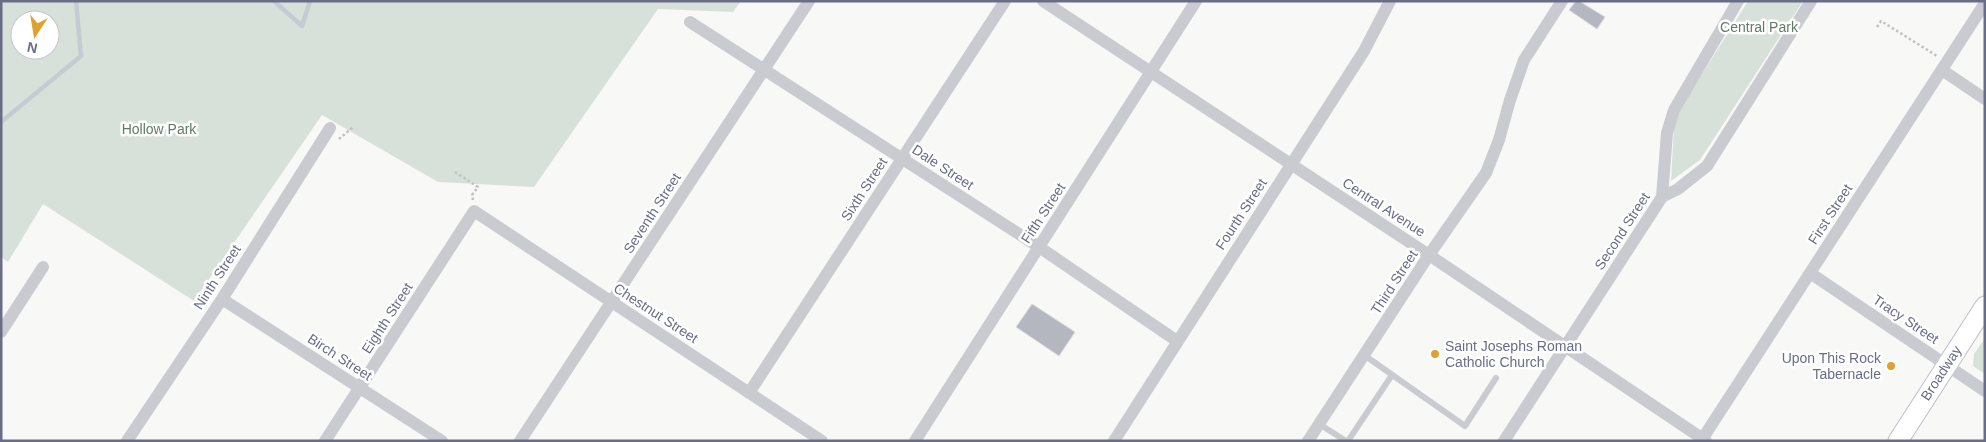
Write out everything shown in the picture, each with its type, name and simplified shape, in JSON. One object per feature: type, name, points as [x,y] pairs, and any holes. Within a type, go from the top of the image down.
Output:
[{"type":"street","name":"Seventh Street","points":[[520,441],[809,1]]},
{"type":"street","name":"Sixth Street","points":[[749,393],[1005,1]]},
{"type":"street","name":"Central Avenue","points":[[1043,1],[1429,255],[1703,440]]},
{"type":"street","name":"Fifth Street","points":[[915,441],[1196,1]]},
{"type":"street","name":"Fourth Street","points":[[1114,441],[1364,51],[1390,1]]},
{"type":"street","name":"Third Street","points":[[1308,441],[1429,255],[1486,172],[1499,140],[1524,60],[1562,1]]},
{"type":"street","points":[[1662,197],[1667,133],[1674,110],[1738,1]]},
{"type":"street","name":"Second Street","points":[[1504,441],[1662,197],[1678,189],[1706,166],[1812,1]]},
{"type":"street","name":"First Street","points":[[1703,440],[1985,3]]},
{"type":"street","name":"Dale Street","points":[[690,22],[1039,247],[1177,341]]},
{"type":"street","points":[[1942,70],[1985,98]]},
{"type":"street","name":"Ninth Street","points":[[127,441],[222,299],[330,128]]},
{"type":"street","name":"Chestnut Street","points":[[474,211],[822,441]]},
{"type":"street","name":"Eighth Street","points":[[325,441],[474,211]]},
{"type":"street","points":[[1,332],[43,267]]},
{"type":"street","name":"Tracy Street","points":[[1810,272],[1985,391]]},
{"type":"street","name":"Birch Street","points":[[222,299],[442,441]]},
{"type":"street","name":"Broadway","points":[[1898,441],[1985,306]]},
{"type":"lane","points":[[1364,356],[1465,426],[1496,378]]},
{"type":"lane","points":[[1319,424],[1347,441],[1392,375]]},
{"type":"path","points":[[1876,27],[1881,21],[1934,53]]},
{"type":"path","points":[[455,172],[478,187],[472,195],[474,211]]},
{"type":"green space","name":"Hollow Park","points":[[1,1],[741,1],[733,12],[658,9],[534,187],[438,182],[322,115],[194,301],[43,204],[8,262],[1,257]]},
{"type":"green space","name":"Central Park","points":[[1748,1],[1803,1],[1700,160],[1671,181],[1674,126],[1682,106]]},
{"type":"green space","points":[[1985,338],[1985,374],[1973,366],[1974,354]]},
{"type":"building","points":[[1576,1],[1605,17],[1597,29],[1569,10]]},
{"type":"building","points":[[1032,304],[1075,332],[1059,356],[1016,327]]},
{"type":"waterway","points":[[1,122],[81,56],[76,1]]},
{"type":"waterway","points":[[274,1],[302,26],[310,1]]},
{"type":"place","name":"Saint Josephs Roman Catholic Church","points":[[1435,354]]},
{"type":"place","name":"Upon This Rock Tabernacle","points":[[1891,366]]}]
